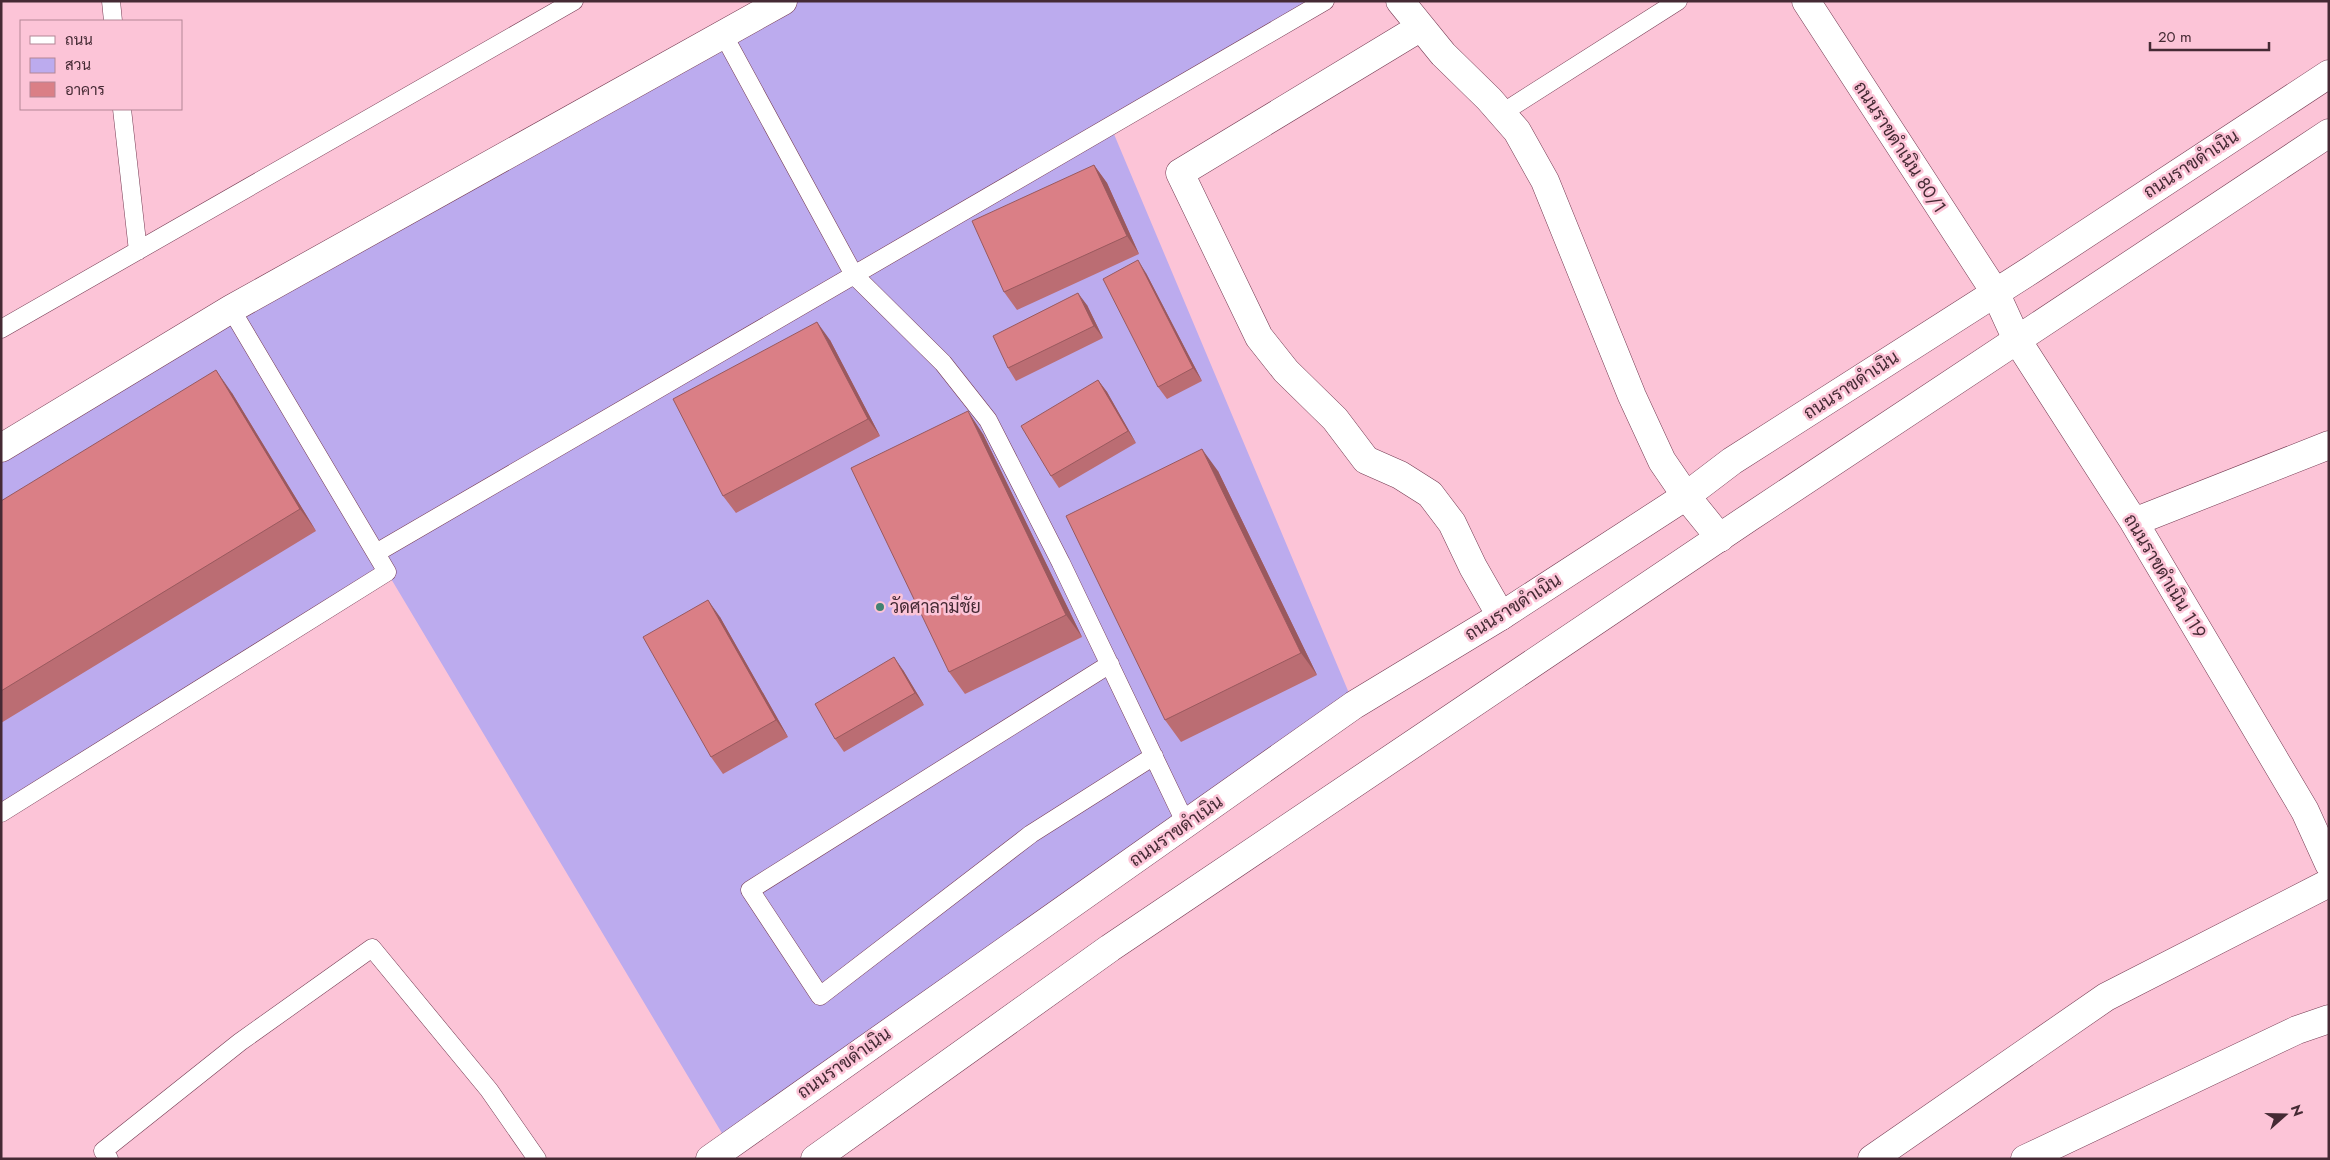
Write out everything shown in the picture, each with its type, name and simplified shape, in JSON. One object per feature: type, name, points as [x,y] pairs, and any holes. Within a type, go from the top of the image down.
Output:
[{"type":"street","points":[[1,448],[231,309],[783,1]]},
{"type":"street","points":[[1400,1],[1444,54],[1517,131],[1545,181],[1632,396],[1662,461],[1686,496],[1720,538]]},
{"type":"street","name":"ถนนราขดำเนิน 80/1","points":[[1806,1],[1995,292]]},
{"type":"street","points":[[1421,27],[1180,173],[1259,337],[1286,371],[1335,419],[1366,460],[1400,475],[1430,494],[1452,523],[1501,616]]},
{"type":"street","name":"ถนนราขดำเนิน","points":[[710,1159],[1354,705],[1501,616],[1686,496],[1732,461],[2329,74]]},
{"type":"street","points":[[815,1159],[1110,948],[1720,538],[2329,133]]},
{"type":"street","name":"ถนนราขดำเนิน 119","points":[[1995,292],[2017,340],[2134,522],[2305,811],[2329,864]]},
{"type":"street","points":[[2134,522],[2329,445]]},
{"type":"street","points":[[1872,1159],[2106,997],[2329,883]]},
{"type":"street","points":[[2025,1159],[2296,1030],[2329,1019]]},
{"type":"lane","points":[[111,1],[113,20]]},
{"type":"lane","points":[[1,329],[574,1]]},
{"type":"lane","points":[[376,553],[1326,1]]},
{"type":"lane","points":[[1502,113],[1678,1]]},
{"type":"lane","points":[[723,34],[854,275],[943,363],[988,420],[1110,664],[1186,824]]},
{"type":"lane","points":[[122,110],[138,251]]},
{"type":"lane","points":[[1,813],[387,572],[231,309]]},
{"type":"lane","points":[[1110,664],[750,890],[820,996],[1031,834],[1154,756]]},
{"type":"lane","points":[[109,1159],[103,1151],[240,1042],[372,948],[489,1090],[537,1159]]},
{"type":"green space","points":[[783,1],[1325,1],[1111,127],[1354,705],[729,1145],[387,572],[1,813],[1,448]]},
{"type":"building","points":[[1094,165],[1127,236],[1004,292],[972,221]]},
{"type":"building","points":[[1138,260],[1193,368],[1158,387],[1103,279]]},
{"type":"building","points":[[1078,293],[1094,326],[1008,368],[993,336]]},
{"type":"building","points":[[817,322],[868,419],[723,496],[673,399]]},
{"type":"building","points":[[216,370],[300,509],[1,691],[1,501]]},
{"type":"building","points":[[1098,380],[1128,431],[1051,476],[1021,426]]},
{"type":"building","points":[[968,411],[1066,615],[949,672],[851,468]]},
{"type":"building","points":[[1202,449],[1301,653],[1165,720],[1066,516]]},
{"type":"building","points":[[708,600],[776,720],[711,757],[643,637]]},
{"type":"building","points":[[894,657],[915,693],[835,739],[815,704]]},
{"type":"place","name":"วัดศาลามีชัย","points":[[880,607]]}]
